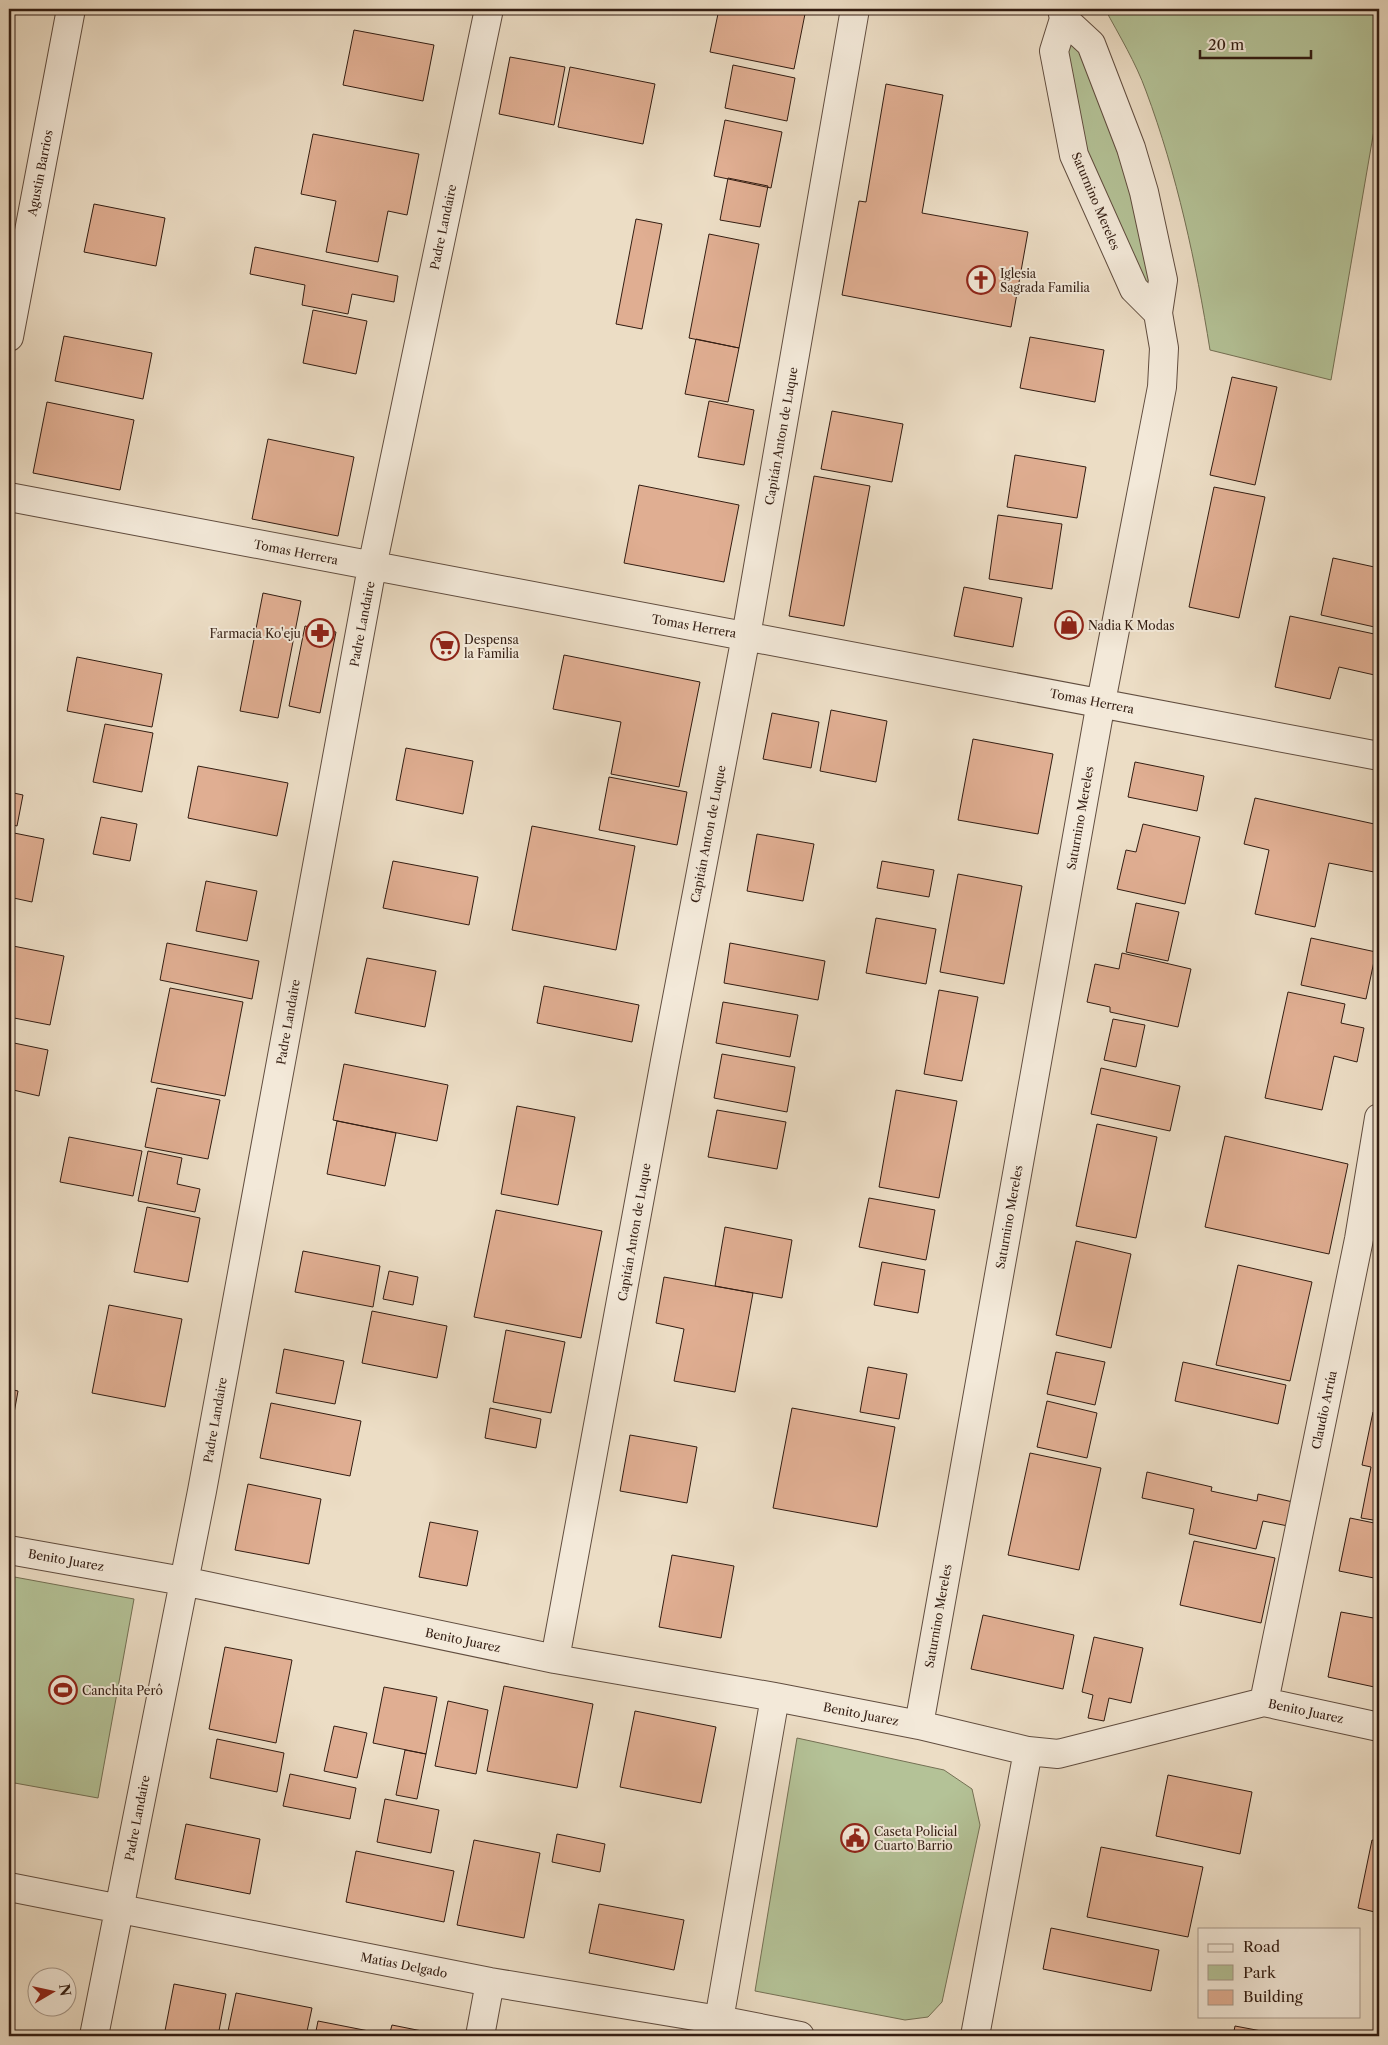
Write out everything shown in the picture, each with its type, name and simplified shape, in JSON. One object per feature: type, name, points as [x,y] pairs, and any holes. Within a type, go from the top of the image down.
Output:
[{"type":"street","name":"Agustin Barrios","points":[[9,337],[71,9]]},
{"type":"street","name":"Padre Landaire","points":[[94,2036],[202,1490],[372,567],[489,9]]},
{"type":"street","name":"Capitán Anton de Luque","points":[[556,1659],[665,1061],[746,636],[855,9]]},
{"type":"street","name":"Saturnino Mereles","points":[[1063,14],[1054,51],[1074,155],[1134,289],[1158,313]]},
{"type":"street","name":"Saturnino Mereles","points":[[919,1725],[1101,702],[1162,387],[1164,348],[1158,313],[1163,280],[1144,192],[1131,148],[1091,44],[1063,14]]},
{"type":"street","name":"Tomas Herrera","points":[[9,498],[1101,702],[1379,756]]},
{"type":"street","name":"Claudio Arrúa","points":[[1264,1702],[1369,1241],[1379,1118]]},
{"type":"street","name":"Benito Juarez","points":[[9,1550],[183,1581],[556,1659],[774,1697],[919,1725]]},
{"type":"street","points":[[719,2020],[774,1697]]},
{"type":"street","name":"Benito Juarez","points":[[1028,1751],[1058,1754],[1264,1702],[1379,1727]]},
{"type":"street","points":[[919,1725],[1028,1751],[975,2036]]},
{"type":"street","name":"Matias Delgado","points":[[9,1887],[490,1982],[719,2020],[800,2036]]},
{"type":"street","points":[[480,2036],[490,1982]]},
{"type":"green space","points":[[1105,9],[1379,9],[1379,101],[1331,380],[1210,350],[1192,252],[1167,154],[1142,81]]},
{"type":"green space","points":[[1070,43],[1078,44],[1133,195],[1154,289],[1148,293],[1087,157],[1067,48]]},
{"type":"green space","name":"Canchita Perô","points":[[9,1576],[134,1599],[98,1798],[9,1782]]},
{"type":"green space","points":[[797,1738],[944,1770],[972,1789],[980,1825],[942,2002],[928,2017],[905,2020],[755,1991]]},
{"type":"building","points":[[719,9],[806,9],[794,69],[710,52]]},
{"type":"building","points":[[354,30],[434,45],[423,101],[343,85]]},
{"type":"building","points":[[510,57],[565,67],[554,125],[499,114]]},
{"type":"building","points":[[733,65],[795,78],[787,121],[725,108]]},
{"type":"building","points":[[570,67],[655,84],[643,144],[558,127]]},
{"type":"building","points":[[886,84],[943,95],[922,213],[1028,232],[1011,327],[842,295],[859,201],[866,202]]},
{"type":"building","points":[[725,120],[782,132],[771,188],[714,176]]},
{"type":"building","points":[[313,134],[419,154],[407,215],[388,211],[378,262],[326,252],[336,201],[301,194]]},
{"type":"building","points":[[728,178],[768,186],[760,227],[720,220]]},
{"type":"building","points":[[94,204],[165,218],[156,266],[84,252]]},
{"type":"building","points":[[636,219],[662,224],[642,329],[616,324]]},
{"type":"building","points":[[709,234],[759,244],[739,348],[689,338]]},
{"type":"building","points":[[255,247],[398,276],[394,302],[352,294],[348,314],[302,305],[305,285],[250,274]]},
{"type":"building","points":[[313,310],[367,321],[356,374],[303,363]]},
{"type":"building","points":[[64,336],[152,353],[143,399],[55,381]]},
{"type":"building","points":[[1030,337],[1104,350],[1095,402],[1020,388]]},
{"type":"building","points":[[696,339],[739,348],[728,402],[685,394]]},
{"type":"building","points":[[1232,377],[1277,387],[1255,485],[1210,475]]},
{"type":"building","points":[[709,401],[754,410],[744,465],[698,457]]},
{"type":"building","points":[[47,402],[134,420],[120,490],[33,473]]},
{"type":"building","points":[[832,411],[903,424],[892,482],[821,469]]},
{"type":"building","points":[[268,439],[354,457],[338,536],[252,519]]},
{"type":"building","points":[[1015,455],[1086,467],[1077,518],[1007,507]]},
{"type":"building","points":[[814,476],[870,486],[844,626],[789,616]]},
{"type":"building","points":[[639,485],[739,505],[724,582],[624,563]]},
{"type":"building","points":[[1214,487],[1265,497],[1239,618],[1189,607]]},
{"type":"building","points":[[998,515],[1062,524],[1052,589],[989,579]]},
{"type":"building","points":[[1379,542],[1379,561],[1375,560]]},
{"type":"building","points":[[1333,558],[1379,568],[1379,628],[1321,615]]},
{"type":"building","points":[[964,587],[1022,598],[1013,647],[954,636]]},
{"type":"building","points":[[263,593],[301,601],[278,718],[240,711]]},
{"type":"building","points":[[1290,616],[1379,635],[1379,676],[1339,667],[1330,699],[1275,687]]},
{"type":"building","points":[[305,626],[336,632],[320,713],[289,706]]},
{"type":"building","points":[[564,655],[700,682],[679,787],[611,774],[621,722],[553,709]]},
{"type":"building","points":[[77,657],[162,674],[152,727],[67,711]]},
{"type":"building","points":[[1379,692],[1379,718],[1374,717]]},
{"type":"building","points":[[831,710],[887,721],[876,782],[820,771]]},
{"type":"building","points":[[772,713],[819,722],[811,768],[763,759]]},
{"type":"building","points":[[105,724],[153,733],[142,792],[93,782]]},
{"type":"building","points":[[973,739],[1053,754],[1038,834],[958,820]]},
{"type":"building","points":[[406,748],[473,761],[463,814],[396,800]]},
{"type":"building","points":[[1135,762],[1204,776],[1197,811],[1128,797]]},
{"type":"building","points":[[198,766],[288,783],[277,836],[188,818]]},
{"type":"building","points":[[609,777],[687,792],[677,845],[599,830]]},
{"type":"building","points":[[9,792],[23,795],[17,826],[9,824]]},
{"type":"building","points":[[1255,798],[1379,825],[1379,873],[1329,863],[1315,927],[1255,914],[1269,850],[1244,844]]},
{"type":"building","points":[[101,817],[137,824],[130,861],[93,854]]},
{"type":"building","points":[[1143,824],[1200,837],[1185,904],[1117,889],[1126,850],[1136,852]]},
{"type":"building","points":[[532,826],[635,846],[616,950],[512,930]]},
{"type":"building","points":[[9,832],[44,839],[32,902],[9,897]]},
{"type":"building","points":[[757,834],[814,844],[803,901],[747,891]]},
{"type":"building","points":[[393,861],[478,877],[469,925],[383,908]]},
{"type":"building","points":[[882,861],[934,870],[929,897],[877,888]]},
{"type":"building","points":[[958,874],[1022,886],[1004,984],[940,972]]},
{"type":"building","points":[[206,881],[257,891],[247,941],[196,931]]},
{"type":"building","points":[[1136,903],[1179,912],[1168,961],[1126,952]]},
{"type":"building","points":[[876,918],[936,929],[926,984],[866,973]]},
{"type":"building","points":[[1311,938],[1376,952],[1366,999],[1301,985]]},
{"type":"building","points":[[167,943],[259,961],[252,999],[160,980]]},
{"type":"building","points":[[730,943],[825,961],[818,1000],[724,983]]},
{"type":"building","points":[[13,946],[64,956],[50,1025],[9,1017],[9,966]]},
{"type":"building","points":[[1122,953],[1191,969],[1178,1027],[1110,1012],[1110,1007],[1087,1002],[1095,964],[1119,969]]},
{"type":"building","points":[[367,958],[436,971],[425,1027],[355,1013]]},
{"type":"building","points":[[544,986],[639,1005],[632,1042],[537,1023]]},
{"type":"building","points":[[170,988],[243,1002],[225,1096],[151,1082]]},
{"type":"building","points":[[939,990],[978,997],[962,1081],[924,1074]]},
{"type":"building","points":[[1288,992],[1345,1004],[1341,1023],[1364,1028],[1357,1062],[1334,1056],[1322,1110],[1265,1098]]},
{"type":"building","points":[[723,1002],[798,1015],[790,1057],[716,1043]]},
{"type":"building","points":[[1113,1019],[1145,1025],[1136,1067],[1104,1060]]},
{"type":"building","points":[[9,1042],[48,1050],[39,1096],[9,1089]]},
{"type":"building","points":[[722,1054],[795,1067],[787,1112],[714,1098]]},
{"type":"building","points":[[344,1064],[448,1085],[437,1141],[333,1120]]},
{"type":"building","points":[[1101,1068],[1180,1086],[1170,1131],[1091,1114]]},
{"type":"building","points":[[157,1088],[220,1100],[208,1159],[145,1147]]},
{"type":"building","points":[[896,1090],[957,1101],[939,1198],[879,1187]]},
{"type":"building","points":[[517,1106],[575,1117],[558,1205],[501,1194]]},
{"type":"building","points":[[717,1110],[786,1122],[777,1169],[708,1157]]},
{"type":"building","points":[[337,1121],[396,1133],[385,1186],[327,1174]]},
{"type":"building","points":[[1097,1124],[1157,1137],[1136,1238],[1076,1226]]},
{"type":"building","points":[[1225,1136],[1348,1164],[1329,1254],[1205,1227]]},
{"type":"building","points":[[69,1137],[142,1151],[133,1196],[60,1182]]},
{"type":"building","points":[[148,1151],[182,1158],[177,1184],[200,1189],[195,1212],[138,1201]]},
{"type":"building","points":[[869,1198],[935,1210],[926,1260],[859,1247]]},
{"type":"building","points":[[147,1207],[200,1218],[188,1282],[134,1272]]},
{"type":"building","points":[[496,1210],[602,1231],[581,1338],[474,1317]]},
{"type":"building","points":[[725,1227],[792,1240],[782,1298],[715,1286]]},
{"type":"building","points":[[1076,1241],[1131,1254],[1111,1348],[1056,1335]]},
{"type":"building","points":[[303,1251],[380,1266],[373,1307],[295,1292]]},
{"type":"building","points":[[882,1262],[925,1270],[918,1313],[874,1305]]},
{"type":"building","points":[[1238,1265],[1312,1282],[1290,1381],[1216,1365]]},
{"type":"building","points":[[389,1271],[418,1277],[413,1305],[383,1299]]},
{"type":"building","points":[[664,1277],[753,1293],[735,1392],[674,1381],[684,1329],[656,1323]]},
{"type":"building","points":[[109,1305],[182,1319],[165,1407],[92,1393]]},
{"type":"building","points":[[372,1311],[447,1326],[437,1378],[362,1363]]},
{"type":"building","points":[[506,1330],[565,1342],[551,1413],[493,1402]]},
{"type":"building","points":[[284,1349],[344,1361],[335,1404],[276,1393]]},
{"type":"building","points":[[1056,1352],[1105,1362],[1095,1405],[1047,1394]]},
{"type":"building","points":[[1183,1362],[1286,1385],[1278,1424],[1175,1401]]},
{"type":"building","points":[[868,1367],[907,1374],[899,1419],[860,1412]]},
{"type":"building","points":[[9,1389],[18,1391],[9,1441]]},
{"type":"building","points":[[1047,1401],[1097,1413],[1087,1458],[1037,1447]]},
{"type":"building","points":[[271,1403],[361,1421],[350,1476],[260,1458]]},
{"type":"building","points":[[490,1408],[541,1419],[536,1448],[485,1438]]},
{"type":"building","points":[[792,1408],[895,1427],[877,1527],[773,1508]]},
{"type":"building","points":[[1373,1412],[1379,1414],[1379,1521],[1361,1518],[1371,1467],[1362,1465]]},
{"type":"building","points":[[630,1435],[697,1447],[687,1503],[620,1491]]},
{"type":"building","points":[[1030,1453],[1101,1468],[1079,1570],[1008,1555]]},
{"type":"building","points":[[1147,1472],[1212,1487],[1211,1491],[1257,1501],[1258,1494],[1293,1502],[1288,1526],[1263,1521],[1256,1549],[1189,1534],[1194,1509],[1142,1498]]},
{"type":"building","points":[[248,1484],[321,1499],[309,1564],[235,1550]]},
{"type":"building","points":[[1350,1518],[1379,1524],[1379,1579],[1339,1571]]},
{"type":"building","points":[[430,1522],[478,1531],[467,1586],[419,1577]]},
{"type":"building","points":[[1194,1541],[1275,1558],[1261,1623],[1180,1605]]},
{"type":"building","points":[[672,1555],[734,1566],[721,1638],[659,1627]]},
{"type":"building","points":[[1341,1612],[1379,1619],[1379,1688],[1328,1677]]},
{"type":"building","points":[[983,1615],[1074,1635],[1063,1689],[971,1669]]},
{"type":"building","points":[[1094,1637],[1143,1648],[1131,1703],[1109,1698],[1104,1721],[1088,1718],[1093,1695],[1082,1692]]},
{"type":"building","points":[[225,1647],[292,1660],[276,1743],[209,1729]]},
{"type":"building","points":[[504,1686],[593,1704],[577,1788],[487,1771]]},
{"type":"building","points":[[384,1687],[437,1697],[426,1754],[373,1743]]},
{"type":"building","points":[[448,1701],[488,1710],[476,1774],[435,1766]]},
{"type":"building","points":[[635,1711],[716,1727],[701,1803],[620,1787]]},
{"type":"building","points":[[334,1726],[367,1733],[357,1778],[324,1771]]},
{"type":"building","points":[[217,1739],[284,1753],[277,1792],[210,1778]]},
{"type":"building","points":[[405,1750],[426,1754],[417,1799],[396,1795]]},
{"type":"building","points":[[290,1774],[356,1788],[350,1819],[283,1806]]},
{"type":"building","points":[[1168,1775],[1252,1792],[1240,1854],[1156,1836]]},
{"type":"building","points":[[385,1799],[439,1810],[431,1853],[377,1842]]},
{"type":"building","points":[[186,1824],[260,1839],[250,1894],[175,1879]]},
{"type":"building","points":[[557,1834],[605,1844],[600,1872],[552,1862]]},
{"type":"building","points":[[474,1840],[540,1853],[524,1938],[457,1925]]},
{"type":"building","points":[[1372,1840],[1379,1841],[1379,1913],[1358,1908]]},
{"type":"building","points":[[1101,1847],[1203,1867],[1188,1937],[1087,1917]]},
{"type":"building","points":[[356,1851],[454,1871],[444,1922],[346,1902]]},
{"type":"building","points":[[599,1904],[684,1920],[674,1970],[589,1953]]},
{"type":"building","points":[[1051,1928],[1159,1950],[1151,1991],[1043,1969]]},
{"type":"building","points":[[174,1984],[226,1994],[218,2036],[164,2036]]},
{"type":"building","points":[[236,1993],[312,2008],[306,2036],[227,2036]]},
{"type":"building","points":[[318,2021],[384,2034],[383,2036],[315,2036]]},
{"type":"building","points":[[392,2025],[442,2035],[442,2036],[389,2036]]},
{"type":"building","points":[[1235,2026],[1272,2033],[1271,2036],[1233,2036]]},
{"type":"place","name":"Iglesia Sagrada Familia","points":[[981,280]]},
{"type":"place","name":"Nadia K Modas","points":[[1069,625]]},
{"type":"place","name":"Farmacia Ko'eju","points":[[320,633]]},
{"type":"place","name":"Despensa la Familia","points":[[445,646]]},
{"type":"place","name":"Canchita Perô","points":[[63,1690]]},
{"type":"place","name":"Caseta Policial Cuarto Barrio","points":[[855,1838]]}]
